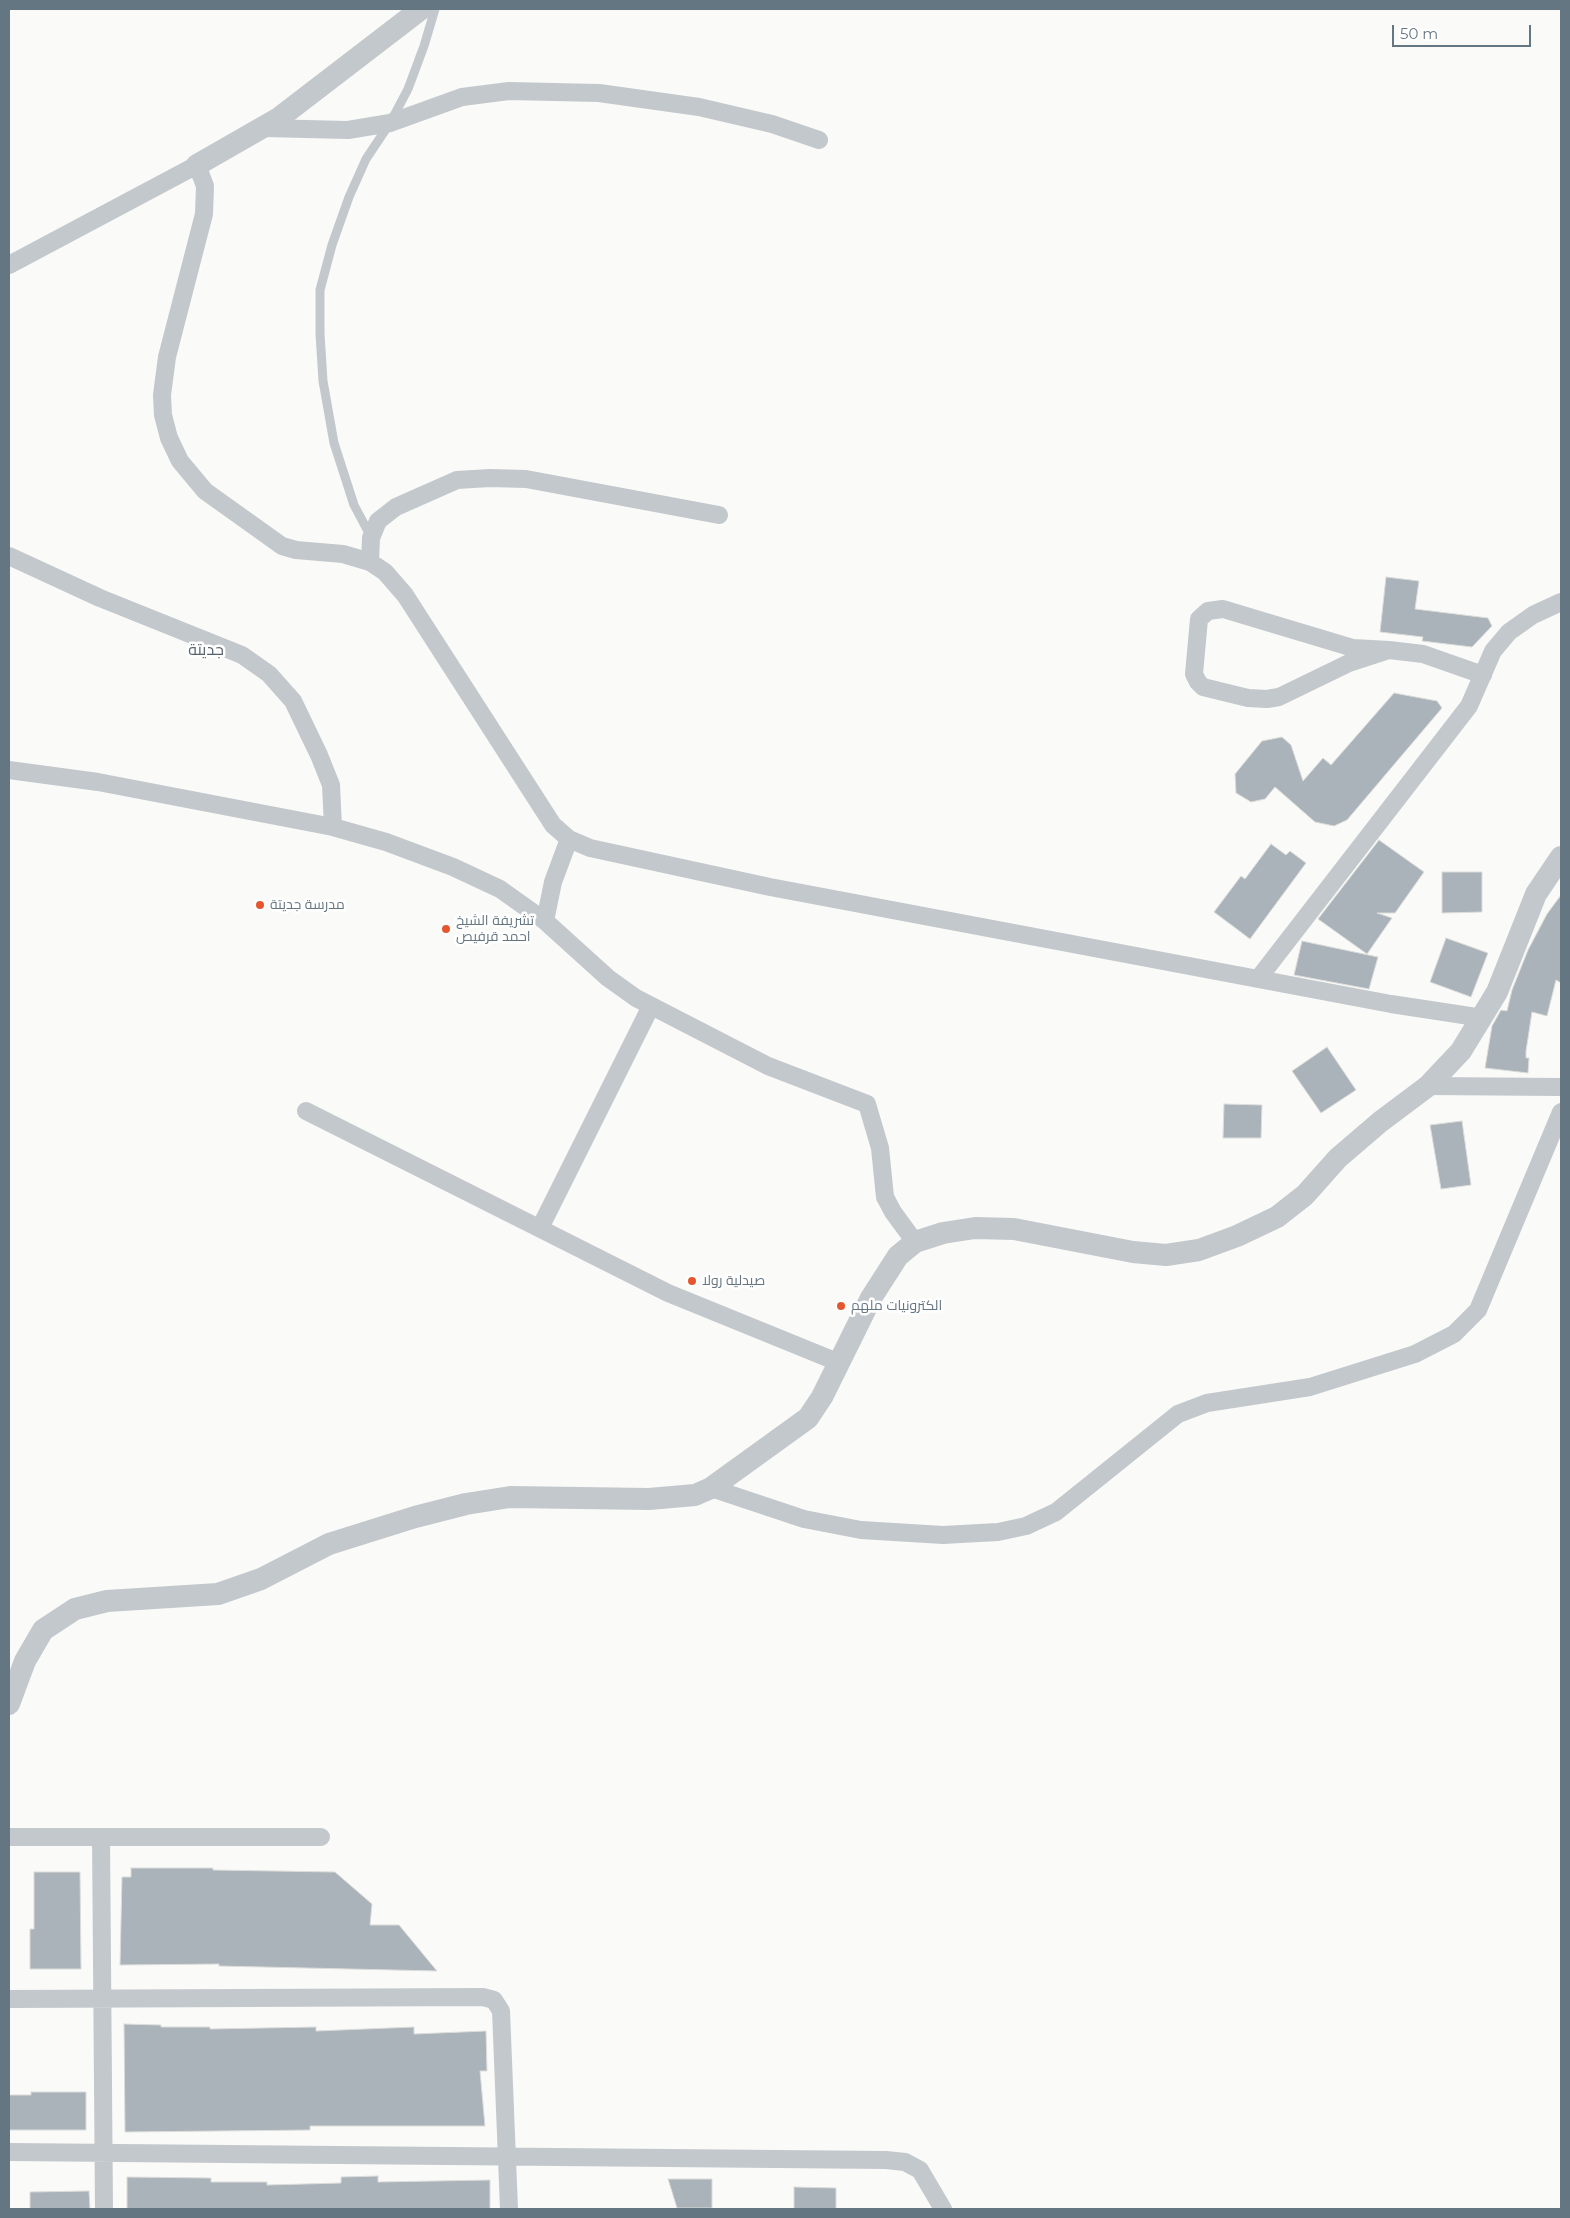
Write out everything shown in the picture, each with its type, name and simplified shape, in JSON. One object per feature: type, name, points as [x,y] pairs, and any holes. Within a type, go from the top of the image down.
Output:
[{"type":"street","points":[[9,265],[263,128],[421,9]]},
{"type":"street","points":[[263,128],[348,130],[390,123],[462,97],[509,91],[598,93],[699,107],[772,124],[819,140]]},
{"type":"street","points":[[197,165],[205,186],[204,214],[166,357],[162,395],[163,415],[169,438],[180,461],[205,491],[282,546],[296,550],[343,554],[370,562],[385,572],[405,595],[552,825],[569,840],[597,849],[770,887],[1258,979],[1483,1018]]},
{"type":"street","points":[[370,562],[371,538],[378,521],[396,507],[457,480],[482,478],[526,479],[719,515]]},
{"type":"street","points":[[9,556],[100,598],[242,655],[269,674],[293,700],[331,785],[333,827]]},
{"type":"street","points":[[1258,979],[1469,706],[1493,651],[1509,632],[1533,615],[1561,602]]},
{"type":"street","points":[[1389,650],[1349,663],[1280,696],[1267,699],[1248,698],[1203,687],[1194,674],[1199,619],[1208,611],[1223,609],[1353,648],[1389,650],[1423,654],[1483,675]]},
{"type":"street","points":[[9,770],[98,782],[333,827],[386,842],[454,867],[500,889],[545,921],[608,978],[650,1006],[768,1066],[866,1104],[880,1148],[885,1197],[893,1212],[915,1242]]},
{"type":"street","points":[[545,921],[552,882],[569,840]]},
{"type":"street","points":[[9,1704],[25,1661],[43,1630],[75,1609],[107,1601],[218,1594],[261,1579],[329,1544],[415,1517],[466,1504],[510,1498],[649,1499],[695,1494],[711,1488],[808,1418],[822,1397],[840,1363],[871,1298],[898,1256],[915,1242],[943,1233],[975,1228],[1014,1229],[1133,1252],[1166,1254],[1199,1250],[1237,1236],[1277,1217],[1305,1195],[1338,1158],[1380,1122],[1428,1086],[1460,1051],[1483,1018],[1497,992],[1536,894],[1561,858]]},
{"type":"street","points":[[540,1228],[650,1006]]},
{"type":"street","points":[[1428,1086],[1561,1087]]},
{"type":"street","points":[[306,1111],[668,1293],[840,1363]]},
{"type":"street","points":[[711,1488],[804,1519],[861,1530],[943,1535],[998,1532],[1026,1526],[1056,1512],[1178,1414],[1207,1403],[1310,1387],[1415,1354],[1454,1334],[1478,1310],[1561,1112]]},
{"type":"street","points":[[9,1837],[322,1837]]},
{"type":"street","points":[[101,1837],[104,2209]]},
{"type":"street","points":[[9,1999],[483,1997],[494,2000],[501,2010],[509,2209]]},
{"type":"street","points":[[9,2152],[886,2160],[905,2162],[920,2170],[943,2209]]},
{"type":"lane","points":[[371,538],[354,505],[334,443],[323,381],[320,290],[332,245],[349,197],[366,159],[390,123],[408,89],[435,9]]},
{"type":"building","points":[[1386,577],[1419,581],[1415,609],[1488,618],[1492,626],[1472,647],[1422,641],[1423,637],[1380,632]]},
{"type":"building","points":[[1394,693],[1437,701],[1442,708],[1347,820],[1334,826],[1315,822],[1275,787],[1265,799],[1251,802],[1236,793],[1235,774],[1262,741],[1282,737],[1291,745],[1303,781],[1323,758],[1331,765]]},
{"type":"building","points":[[1379,840],[1424,872],[1395,913],[1377,913],[1392,918],[1367,954],[1318,919]]},
{"type":"building","points":[[1271,844],[1286,855],[1290,851],[1306,863],[1250,939],[1214,912],[1241,876],[1245,879]]},
{"type":"building","points":[[1442,872],[1482,872],[1482,912],[1442,913]]},
{"type":"building","points":[[1561,895],[1561,983],[1556,980],[1547,1016],[1532,1012],[1526,1051],[1526,1058],[1529,1058],[1528,1073],[1485,1068],[1492,1026],[1501,1010],[1507,1011],[1512,990],[1528,950],[1547,914]]},
{"type":"building","points":[[1446,938],[1488,953],[1471,997],[1430,982]]},
{"type":"building","points":[[1302,941],[1378,957],[1369,989],[1294,975]]},
{"type":"building","points":[[1327,1047],[1356,1090],[1321,1113],[1292,1071]]},
{"type":"building","points":[[1224,1104],[1262,1105],[1261,1138],[1223,1138]]},
{"type":"building","points":[[1462,1121],[1471,1185],[1441,1189],[1430,1125]]},
{"type":"building","points":[[131,1868],[213,1868],[213,1870],[335,1872],[372,1904],[370,1925],[399,1925],[437,1971],[219,1966],[219,1964],[120,1965],[122,1877],[131,1877]]},
{"type":"building","points":[[34,1872],[80,1872],[81,1969],[30,1969],[30,1929],[34,1929]]},
{"type":"building","points":[[124,2024],[161,2025],[161,2027],[210,2027],[210,2029],[316,2027],[316,2031],[414,2027],[414,2034],[486,2031],[487,2071],[480,2071],[485,2126],[310,2126],[310,2130],[125,2132]]},
{"type":"building","points":[[31,2092],[86,2092],[86,2130],[9,2130],[9,2095],[31,2095]]},
{"type":"building","points":[[378,2176],[378,2182],[490,2180],[490,2209],[127,2209],[127,2177],[211,2178],[211,2182],[267,2182],[267,2185],[341,2183],[341,2177]]},
{"type":"building","points":[[668,2179],[712,2179],[712,2208],[677,2208]]},
{"type":"building","points":[[794,2187],[836,2188],[836,2209],[794,2209]]},
{"type":"building","points":[[89,2191],[90,2209],[30,2209],[30,2192]]},
{"type":"place","name":"مدرسة جديتة","points":[[260,905]]},
{"type":"place","name":"تشريفة الشيخ احمد قرفيص","points":[[446,929]]},
{"type":"place","name":"صيدلية رولا","points":[[692,1281]]},
{"type":"place","name":"الكترونيات ملهم","points":[[841,1306]]},
{"type":"district","name":"جديتة","points":[[206,650]]}]
